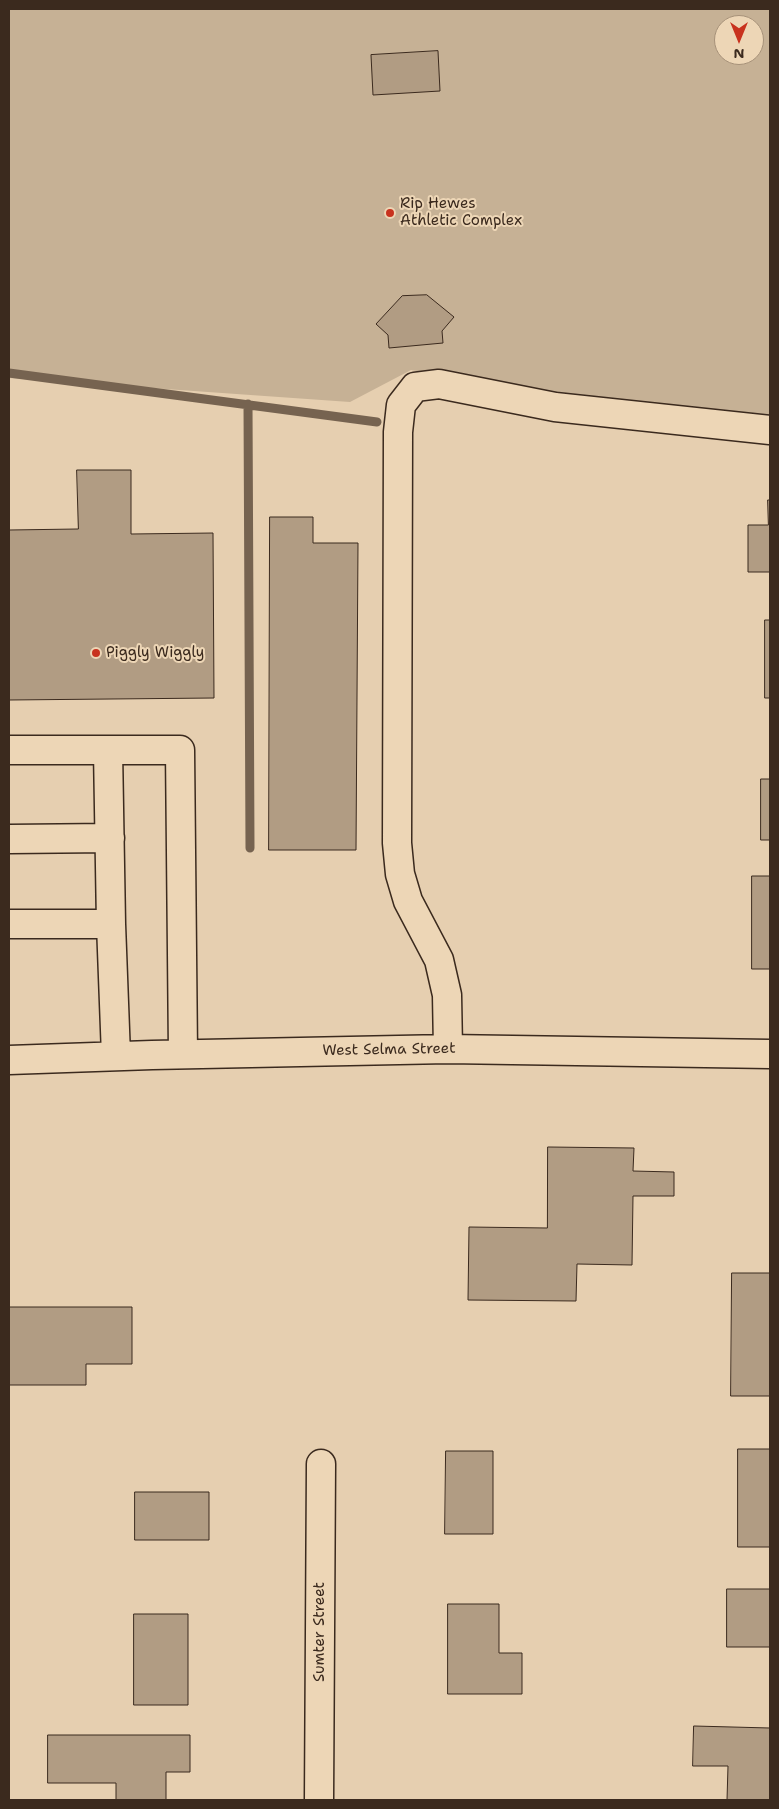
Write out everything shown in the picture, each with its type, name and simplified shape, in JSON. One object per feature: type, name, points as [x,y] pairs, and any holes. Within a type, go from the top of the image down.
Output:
[{"type":"street","points":[[448,1048],[447,995],[439,960],[408,901],[400,874],[397,843],[398,442],[401,405],[415,387],[439,384],[555,407],[770,430]]},
{"type":"street","points":[[9,750],[180,750],[183,1054]]},
{"type":"street","points":[[108,750],[111,924],[116,1056]]},
{"type":"street","points":[[9,839],[110,838]]},
{"type":"street","points":[[9,924],[111,924]]},
{"type":"street","name":"West Selma Street","points":[[9,1060],[448,1048],[770,1054]]},
{"type":"street","name":"Sumter Street","points":[[319,1800],[321,1464]]},
{"type":"shaded area","name":"Rip Hewes Athletic Complex","points":[[9,9],[770,9],[770,417],[537,392],[411,370],[350,402],[9,378]]},
{"type":"building","points":[[438,51],[440,91],[373,95],[371,55]]},
{"type":"building","points":[[427,295],[454,317],[442,331],[443,343],[389,348],[388,335],[376,324],[402,296]]},
{"type":"building","points":[[77,470],[131,470],[131,534],[213,533],[214,698],[9,700],[9,530],[78,529]]},
{"type":"building","points":[[768,500],[770,500],[770,572],[748,572],[748,525],[768,525]]},
{"type":"building","points":[[270,517],[313,517],[313,543],[358,543],[356,850],[269,850]]},
{"type":"building","points":[[765,620],[770,620],[770,698],[765,698]]},
{"type":"building","points":[[761,779],[770,779],[770,840],[761,840]]},
{"type":"building","points":[[752,876],[770,876],[770,969],[752,969]]},
{"type":"building","points":[[548,1147],[634,1148],[633,1171],[674,1172],[674,1196],[633,1196],[632,1265],[577,1264],[576,1301],[468,1300],[469,1227],[547,1228]]},
{"type":"building","points":[[732,1273],[770,1273],[770,1396],[731,1396]]},
{"type":"building","points":[[9,1307],[132,1307],[132,1364],[86,1364],[86,1385],[9,1385]]},
{"type":"building","points":[[738,1449],[770,1449],[770,1547],[738,1547]]},
{"type":"building","points":[[446,1451],[493,1451],[493,1534],[445,1534]]},
{"type":"building","points":[[135,1492],[209,1492],[209,1540],[135,1540]]},
{"type":"building","points":[[727,1589],[770,1589],[770,1647],[727,1647]]},
{"type":"building","points":[[448,1604],[499,1604],[499,1653],[522,1653],[522,1694],[448,1694]]},
{"type":"building","points":[[134,1614],[188,1614],[188,1705],[134,1705]]},
{"type":"building","points":[[694,1726],[770,1728],[770,1800],[727,1800],[728,1766],[693,1766]]},
{"type":"building","points":[[48,1735],[190,1735],[190,1772],[166,1772],[166,1800],[116,1800],[116,1783],[48,1783]]},
{"type":"waterway","points":[[9,373],[377,422]]},
{"type":"waterway","points":[[248,404],[250,848]]},
{"type":"place","name":"Rip Hewes Athletic Complex","points":[[390,213]]},
{"type":"place","name":"Piggly Wiggly","points":[[96,653]]}]
